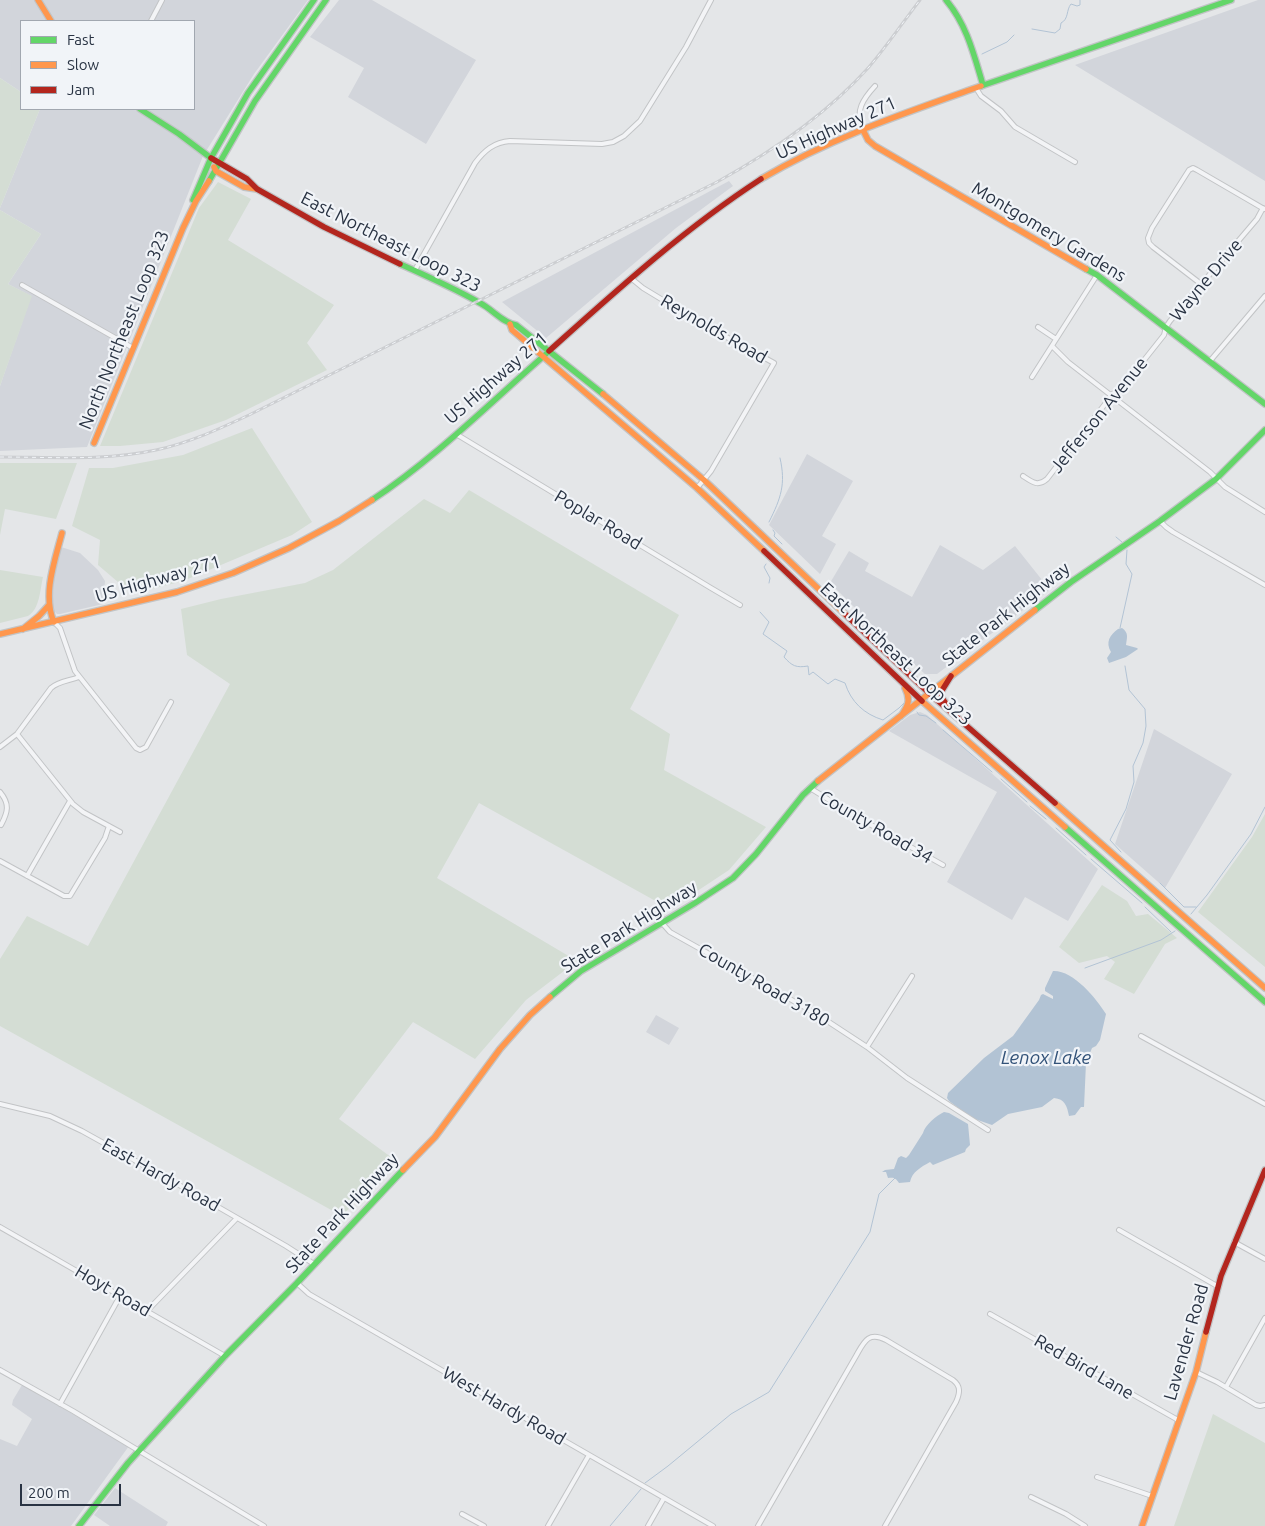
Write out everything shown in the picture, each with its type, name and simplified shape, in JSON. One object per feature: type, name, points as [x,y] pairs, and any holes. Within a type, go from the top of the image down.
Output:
[{"type":"main road","points":[[38,0],[50,20]]},
{"type":"main road","name":"North Northeast Loop 323","points":[[183,228],[185,218],[201,178],[254,83],[314,0]]},
{"type":"main road","name":"North Northeast Loop 323","points":[[94,443],[183,228],[200,195],[216,171],[262,89],[326,0]]},
{"type":"main road","points":[[948,0],[963,25],[983,85]]},
{"type":"main road","name":"US Highway 271","points":[[0,634],[177,592],[233,573],[282,552],[330,526],[376,497],[424,461],[632,278],[697,224],[748,188],[817,148],[862,128],[1231,0]]},
{"type":"main road","points":[[254,83],[262,89]]},
{"type":"main road","name":"East Northeast Loop 323","points":[[142,110],[212,158],[247,179],[257,189],[352,242],[468,296],[510,324],[516,325],[608,398],[704,480],[954,715],[1265,988]]},
{"type":"main road","name":"Montgomery Gardens","points":[[862,128],[868,140],[875,146],[1097,275],[1265,404]]},
{"type":"main road","points":[[212,158],[216,171]]},
{"type":"main road","name":"East Northeast Loop 323","points":[[216,171],[244,188],[257,189]]},
{"type":"main road","name":"East Northeast Loop 323","points":[[510,324],[512,330],[697,488],[921,700],[1265,1002]]},
{"type":"main road","points":[[602,406],[608,398]]},
{"type":"main road","name":"State Park Highway","points":[[79,1526],[138,1451],[225,1356],[435,1137],[504,1045],[530,1015],[557,990],[581,971],[717,890],[738,873],[756,854],[810,788],[828,772],[1072,582],[1216,479],[1265,430]]},
{"type":"main road","points":[[646,444],[653,436]]},
{"type":"main road","points":[[723,512],[730,504]]},
{"type":"main road","points":[[54,622],[48,605],[53,571],[62,533]]},
{"type":"main road","points":[[781,566],[788,559]]},
{"type":"main road","points":[[48,605],[55,614],[67,619]]},
{"type":"main road","points":[[22,630],[39,616],[48,605]]},
{"type":"main road","points":[[862,645],[870,638]]},
{"type":"main road","points":[[951,676],[941,694],[954,715]]},
{"type":"main road","points":[[901,716],[910,700],[909,693],[902,682]]},
{"type":"main road","points":[[979,751],[986,743]]},
{"type":"main road","points":[[1055,817],[1061,809]]},
{"type":"main road","points":[[1114,868],[1120,860]]},
{"type":"main road","name":"Lavender Road","points":[[1142,1526],[1196,1372],[1217,1286],[1265,1170]]},
{"type":"street","points":[[151,20],[162,0]]},
{"type":"street","points":[[415,270],[475,164],[483,153],[493,146],[501,142],[510,141],[602,144],[616,140],[632,130],[666,82],[711,0]]},
{"type":"street","points":[[862,128],[859,117],[860,108],[864,98],[875,86]]},
{"type":"street","points":[[976,88],[981,96],[1001,111],[1015,127],[1075,162]]},
{"type":"street","points":[[1201,284],[1153,247],[1149,243],[1148,238],[1152,228],[1187,173],[1193,168],[1264,209]]},
{"type":"street","name":"Wayne Drive","points":[[1166,327],[1264,209]]},
{"type":"street","points":[[1032,376],[1097,275]]},
{"type":"street","name":"Reynolds Road","points":[[632,278],[643,288],[774,363],[711,472],[697,488]]},
{"type":"street","points":[[22,285],[133,348]]},
{"type":"street","points":[[1210,361],[1265,296]]},
{"type":"street","points":[[1038,327],[1056,339]]},
{"type":"street","name":"Jefferson Avenue","points":[[1023,476],[1037,484],[1044,481],[1112,396],[1164,336],[1166,327]]},
{"type":"street","points":[[1052,346],[1060,355],[1210,472],[1230,490],[1265,512]]},
{"type":"street","name":"Poplar Road","points":[[456,434],[710,588],[740,604]]},
{"type":"street","points":[[1160,520],[1173,532],[1265,585]]},
{"type":"street","points":[[54,622],[60,628],[75,671],[136,748],[142,749],[148,745],[171,702]]},
{"type":"street","points":[[0,747],[16,734],[51,688],[56,684],[79,677]]},
{"type":"street","points":[[16,734],[70,802],[83,812],[120,832]]},
{"type":"street","name":"County Road 34","points":[[810,788],[855,816],[943,865]]},
{"type":"street","points":[[0,792],[8,807],[1,825]]},
{"type":"street","points":[[27,876],[70,802]]},
{"type":"street","points":[[0,861],[68,897],[73,893],[106,835],[109,826]]},
{"type":"street","name":"County Road 3180","points":[[662,923],[670,932],[815,1014],[867,1047],[906,1078],[988,1130]]},
{"type":"street","points":[[867,1047],[912,976]]},
{"type":"street","points":[[1142,1036],[1265,1104]]},
{"type":"street","name":"East Hardy Road","points":[[0,1104],[32,1111],[66,1123],[237,1218],[314,1264]]},
{"type":"street","points":[[147,1311],[237,1218]]},
{"type":"street","name":"Hoyt Road","points":[[0,1227],[225,1356]]},
{"type":"street","points":[[1119,1230],[1217,1286]]},
{"type":"street","points":[[1234,1242],[1265,1260]]},
{"type":"street","name":"West Hardy Road","points":[[297,1283],[309,1294],[713,1526]]},
{"type":"street","points":[[60,1404],[120,1296]]},
{"type":"street","name":"Red Bird Lane","points":[[990,1314],[1178,1420]]},
{"type":"street","points":[[1226,1387],[1265,1318]]},
{"type":"street","points":[[758,1526],[856,1356],[866,1341],[873,1336],[883,1339],[953,1380],[958,1385],[960,1391],[956,1402],[885,1526]]},
{"type":"street","points":[[0,1370],[264,1526]]},
{"type":"street","points":[[1196,1372],[1256,1405],[1265,1405]]},
{"type":"street","points":[[548,1526],[589,1454]]},
{"type":"street","points":[[1097,1476],[1152,1496]]},
{"type":"street","points":[[1031,1497],[1066,1514],[1085,1526]]},
{"type":"street","points":[[648,1526],[664,1498]]},
{"type":"street","points":[[462,1514],[484,1526]]},
{"type":"shaded area","points":[[0,0],[308,0],[254,74],[203,156],[87,447],[0,451],[0,386],[31,296],[8,284],[41,234],[0,210],[0,208],[40,110],[195,110],[195,20],[20,20],[20,91],[0,78]]},
{"type":"shaded area","points":[[339,0],[372,0],[476,60],[426,144],[348,97],[364,68],[310,37]]},
{"type":"shaded area","points":[[1258,0],[1265,0],[1265,181],[1075,65]]},
{"type":"shaded area","points":[[0,78],[20,91],[20,110],[40,110],[0,208]]},
{"type":"shaded area","points":[[729,181],[733,186],[676,228],[546,338],[502,302]]},
{"type":"shaded area","points":[[218,182],[251,199],[228,240],[334,305],[307,343],[327,370],[226,420],[163,442],[100,446],[199,208]]},
{"type":"shaded area","points":[[0,210],[41,234],[8,284],[32,296],[0,386]]},
{"type":"shaded area","points":[[252,428],[312,522],[292,535],[183,581],[132,594],[98,565],[100,540],[72,526],[89,468],[113,468],[183,455]]},
{"type":"shaded area","points":[[807,454],[853,481],[822,536],[836,544],[820,574],[769,525]]},
{"type":"shaded area","points":[[0,463],[77,463],[56,519],[5,509],[0,535]]},
{"type":"shaded area","points":[[469,490],[679,615],[630,709],[670,734],[664,770],[766,827],[729,870],[670,909],[479,803],[437,878],[577,961],[526,1000],[475,1059],[413,1022],[339,1119],[395,1160],[342,1216],[0,1026],[0,959],[27,916],[88,946],[230,684],[187,655],[181,609],[221,599],[305,583],[333,570],[424,499],[450,513]]},
{"type":"shaded area","points":[[940,545],[983,570],[1015,546],[1050,590],[937,674],[925,674],[830,583],[849,551],[869,563],[865,571],[912,597]]},
{"type":"shaded area","points":[[61,547],[80,553],[98,570],[105,581],[103,604],[60,614],[53,610],[54,580]]},
{"type":"shaded area","points":[[0,570],[43,577],[37,604],[28,616],[0,623]]},
{"type":"shaded area","points":[[920,712],[927,715],[1098,869],[1068,921],[1025,897],[1012,920],[947,882],[997,792],[889,731],[910,715]]},
{"type":"shaded area","points":[[1154,729],[1232,774],[1165,888],[1115,844]]},
{"type":"shaded area","points":[[1265,814],[1265,967],[1198,912],[1252,837]]},
{"type":"shaded area","points":[[1102,885],[1127,901],[1136,916],[1148,914],[1177,938],[1165,944],[1134,994],[1104,979],[1115,962],[1107,956],[1079,963],[1059,947]]},
{"type":"shaded area","points":[[656,1015],[679,1028],[669,1045],[646,1032]]},
{"type":"shaded area","points":[[22,1385],[129,1446],[71,1526],[0,1526],[0,1439],[17,1446],[32,1419],[12,1405]]},
{"type":"shaded area","points":[[1213,1414],[1265,1443],[1265,1526],[1174,1526]]},
{"type":"shaded area","points":[[115,1488],[168,1522],[166,1526],[110,1526],[94,1515]]},
{"type":"water","points":[[1122,628],[1127,633],[1126,645],[1138,649],[1126,657],[1109,663],[1107,658],[1111,652],[1108,645],[1109,639],[1115,631]]},
{"type":"water","name":"Lenox Lake","points":[[1053,971],[1061,972],[1076,980],[1090,993],[1106,1014],[1100,1040],[1092,1048],[1086,1063],[1084,1107],[1081,1107],[1075,1115],[1069,1116],[1065,1104],[1061,1100],[1054,1098],[1042,1107],[1008,1114],[992,1125],[972,1118],[949,1101],[947,1098],[948,1093],[984,1058],[1013,1036],[1041,995],[1043,994],[1053,999],[1053,996],[1045,991],[1045,988]]},
{"type":"water","points":[[944,1112],[968,1124],[970,1145],[965,1152],[933,1165],[930,1162],[915,1173],[910,1182],[899,1183],[895,1178],[888,1178],[886,1172],[882,1172],[894,1169],[898,1158],[901,1156],[906,1158],[928,1124]]},
{"type":"waterway","points":[[1032,29],[1055,33],[1060,29],[1061,23],[1064,21],[1071,4],[1080,5],[1080,0]]},
{"type":"waterway","points":[[982,54],[1007,42],[1014,35]]},
{"type":"waterway","points":[[769,522],[777,506],[781,491],[782,467],[780,458]]},
{"type":"waterway","points":[[773,530],[774,536],[782,544]]},
{"type":"waterway","points":[[1116,537],[1122,542]]},
{"type":"waterway","points":[[1120,628],[1132,574],[1126,564],[1127,550]]},
{"type":"waterway","points":[[766,564],[764,567],[770,578],[769,583]]},
{"type":"waterway","points":[[760,612],[769,622],[763,634],[787,651],[784,657],[789,662],[794,666],[808,666],[809,675],[813,672],[828,684],[835,679],[845,683],[851,696],[864,711],[883,720],[905,702]]},
{"type":"waterway","points":[[1121,852],[1110,840],[1126,809],[1134,782],[1133,766],[1143,743],[1146,726],[1145,709],[1129,690],[1125,666]]},
{"type":"waterway","points":[[917,712],[919,715],[926,716],[936,723]]},
{"type":"waterway","points":[[943,730],[992,772]]},
{"type":"waterway","points":[[1001,779],[1027,802]]},
{"type":"waterway","points":[[1030,806],[1046,819]]},
{"type":"waterway","points":[[1191,914],[1251,834],[1265,807]]},
{"type":"waterway","points":[[1056,828],[1086,855]]},
{"type":"waterway","points":[[1091,859],[1142,903]]},
{"type":"waterway","points":[[1160,883],[1184,907],[1196,907]]},
{"type":"waterway","points":[[1145,907],[1171,932]]},
{"type":"waterway","points":[[1085,968],[1161,940],[1175,931]]},
{"type":"waterway","points":[[645,1483],[731,1414],[769,1392],[870,1232],[879,1194],[896,1177]]},
{"type":"waterway","points":[[610,1526],[641,1489]]},
{"type":"railway","points":[[0,457],[78,458],[117,456],[156,450],[192,440],[249,415],[717,182],[758,158],[798,131],[835,101],[876,59],[920,0]]},
{"type":"traffic: fast","points":[[193,200],[211,158],[248,93],[314,0]]},
{"type":"traffic: fast","points":[[209,181],[255,101],[326,0]]},
{"type":"traffic: fast","points":[[946,0],[965,30],[983,85]]},
{"type":"traffic: fast","points":[[981,86],[1231,0]]},
{"type":"traffic: fast","points":[[142,110],[179,134],[211,158]]},
{"type":"traffic: fast","points":[[400,264],[460,292],[507,322],[516,325],[603,394]]},
{"type":"traffic: fast","points":[[1086,269],[1097,275],[1265,404]]},
{"type":"traffic: fast","points":[[372,500],[440,449],[546,354]]},
{"type":"traffic: fast","points":[[1035,610],[1071,582],[1160,521],[1216,479],[1265,430]]},
{"type":"traffic: fast","points":[[550,997],[581,971],[733,878],[756,854],[803,795],[818,781]]},
{"type":"traffic: fast","points":[[1065,827],[1265,1002]]},
{"type":"traffic: fast","points":[[79,1526],[128,1463],[225,1356],[297,1283],[403,1170]]},
{"type":"traffic: slow","points":[[38,0],[50,20]]},
{"type":"traffic: slow","points":[[761,179],[787,164],[841,139],[896,116],[981,86]]},
{"type":"traffic: slow","points":[[862,128],[868,140],[875,146],[1086,269]]},
{"type":"traffic: slow","points":[[214,167],[216,171],[244,187],[257,189]]},
{"type":"traffic: slow","points":[[94,443],[183,228],[196,201],[209,181]]},
{"type":"traffic: slow","points":[[510,324],[512,330],[697,488],[764,551]]},
{"type":"traffic: slow","points":[[603,394],[704,480],[846,615]]},
{"type":"traffic: slow","points":[[0,634],[177,592],[233,573],[289,548],[339,521],[372,500]]},
{"type":"traffic: slow","points":[[54,622],[49,600],[49,589],[62,533]]},
{"type":"traffic: slow","points":[[23,629],[49,605]]},
{"type":"traffic: slow","points":[[818,781],[1035,610]]},
{"type":"traffic: slow","points":[[901,716],[908,703],[905,688]]},
{"type":"traffic: slow","points":[[922,701],[1065,827]]},
{"type":"traffic: slow","points":[[1055,803],[1265,988]]},
{"type":"traffic: slow","points":[[403,1170],[435,1137],[500,1049],[530,1015],[550,997]]},
{"type":"traffic: slow","points":[[1142,1526],[1196,1372],[1206,1332]]},
{"type":"traffic: jam","points":[[211,158],[247,179],[257,189],[324,227],[400,264]]},
{"type":"traffic: jam","points":[[549,351],[678,239],[761,179]]},
{"type":"traffic: jam","points":[[764,551],[922,701]]},
{"type":"traffic: jam","points":[[846,615],[929,693],[1055,803]]},
{"type":"traffic: jam","points":[[947,705],[942,698],[941,692],[951,676]]},
{"type":"traffic: jam","points":[[1206,1332],[1221,1276],[1265,1170]]}]
